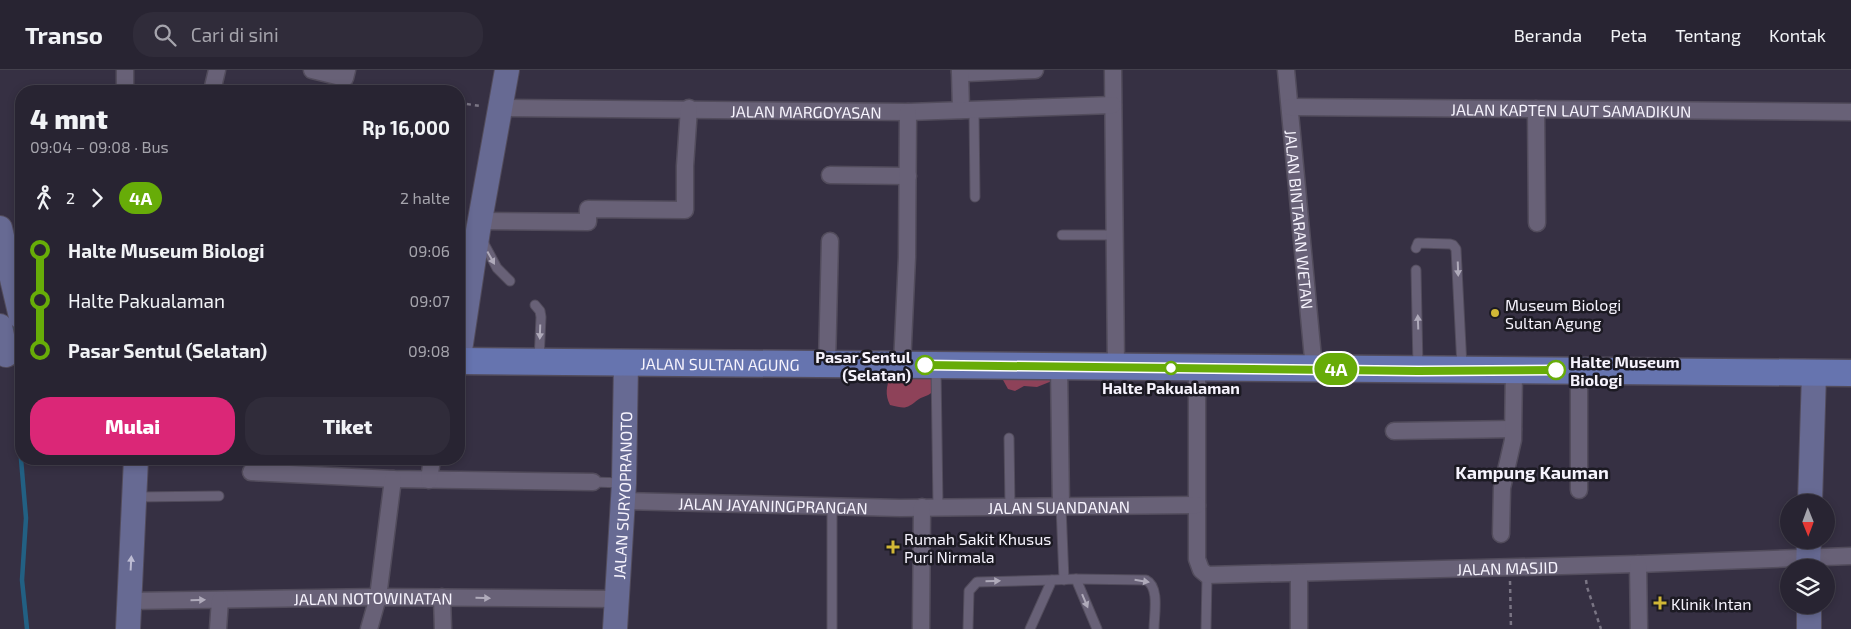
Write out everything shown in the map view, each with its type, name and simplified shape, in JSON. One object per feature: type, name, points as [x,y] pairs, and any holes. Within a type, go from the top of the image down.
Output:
[{"type":"main road","points":[[465,318],[479,226],[507,70]]},
{"type":"main road","points":[[0,228],[15,292]]},
{"type":"main road","points":[[0,326],[10,355]]},
{"type":"main road","name":"JALAN SULTAN AGUNG","points":[[465,361],[1418,371],[1579,370],[1851,373]]},
{"type":"main road","name":"JALAN SURYOPRANOTO","points":[[615,629],[624,492],[626,363]]},
{"type":"main road","points":[[1810,494],[1814,374]]},
{"type":"main road","points":[[128,629],[136,465]]},
{"type":"main road","points":[[1809,614],[1809,629]]},
{"type":"street","points":[[125,85],[126,70]]},
{"type":"street","points":[[213,85],[217,70]]},
{"type":"street","points":[[312,70],[346,74]]},
{"type":"street","points":[[968,110],[960,71],[967,73],[1035,70]]},
{"type":"street","points":[[1113,70],[1116,367]]},
{"type":"street","name":"JALAN BINTARAN WETAN","points":[[1286,70],[1314,369]]},
{"type":"street","name":"JALAN MARGOYASAN","points":[[500,108],[689,108],[908,112],[1113,105]]},
{"type":"street","points":[[479,226],[588,222],[588,209],[686,210],[685,166],[689,108]]},
{"type":"street","name":"JALAN KAPTEN LAUT SAMADIKUN","points":[[1290,108],[1536,108],[1851,112]]},
{"type":"street","points":[[1536,108],[1536,223]]},
{"type":"street","points":[[902,365],[908,176],[908,112]]},
{"type":"street","points":[[830,175],[908,176]]},
{"type":"street","points":[[828,364],[830,241]]},
{"type":"street","points":[[1058,366],[1061,506]]},
{"type":"street","points":[[1197,368],[1197,558],[1201,570],[1207,575]]},
{"type":"street","points":[[1501,534],[1502,488],[1513,440],[1514,370]]},
{"type":"street","points":[[1579,370],[1579,490]]},
{"type":"street","points":[[1394,430],[1513,429]]},
{"type":"street","points":[[429,480],[431,465]]},
{"type":"street","points":[[251,472],[393,479],[593,482]]},
{"type":"street","points":[[369,629],[378,597],[393,479]]},
{"type":"street","name":"JALAN JAYANINGPRANGAN","points":[[624,492],[832,506],[930,507]]},
{"type":"street","name":"JALAN SUANDANAN","points":[[930,507],[1197,505]]},
{"type":"street","points":[[921,629],[930,507]]},
{"type":"street","name":"JALAN MASJID","points":[[1207,575],[1586,566],[1809,555],[1851,556]]},
{"type":"street","points":[[1638,564],[1639,629]]},
{"type":"street","points":[[1299,573],[1299,629]]},
{"type":"street","name":"JALAN NOTOWINATAN","points":[[129,601],[378,597],[616,599]]},
{"type":"street","points":[[442,598],[443,629]]},
{"type":"street","points":[[218,629],[220,600]]},
{"type":"lane","points":[[968,110],[975,197]]},
{"type":"lane","points":[[479,226],[490,257],[497,268],[510,281]]},
{"type":"lane","points":[[1062,235],[1114,235]]},
{"type":"lane","points":[[1416,248],[1418,243],[1450,244],[1456,249],[1462,370]]},
{"type":"lane","points":[[1416,270],[1418,371]]},
{"type":"lane","points":[[535,305],[540,311],[541,317],[539,362]]},
{"type":"lane","points":[[930,507],[936,366]]},
{"type":"lane","points":[[1009,438],[1010,507]]},
{"type":"lane","points":[[593,482],[624,492]]},
{"type":"lane","points":[[134,497],[219,496]]},
{"type":"lane","points":[[832,506],[832,629]]},
{"type":"lane","points":[[1061,506],[1064,580]]},
{"type":"lane","points":[[1206,629],[1207,575]]},
{"type":"lane","points":[[1076,579],[1097,629]]},
{"type":"lane","points":[[968,629],[968,590],[977,582],[1076,579],[1149,581],[1154,590],[1154,629]]},
{"type":"lane","points":[[1030,629],[1052,580]]},
{"type":"path","points":[[465,104],[500,108]]},
{"type":"path","points":[[1586,566],[1586,586],[1601,629]]},
{"type":"path","points":[[1510,567],[1511,629]]},
{"type":"shaded area","points":[[1042,362],[1052,381],[1037,387],[1024,386],[1015,391],[1008,389],[1003,380],[1007,372]]},
{"type":"shaded area","points":[[934,371],[933,391],[930,394],[906,407],[890,405],[887,398],[887,390],[891,375]]},
{"type":"waterway","points":[[11,320],[15,336]]},
{"type":"waterway","points":[[22,465],[26,518],[22,580],[27,629]]},
{"type":"bus line","name":"4A","points":[[925,365],[1418,371],[1556,370]]},
{"type":"place","name":"Museum Biologi Sultan Agung","points":[[1495,313]]},
{"type":"place","name":"Pasar Sentul (Selatan)","points":[[925,365]]},
{"type":"place","name":"Halte Pakualaman","points":[[1171,368]]},
{"type":"place","name":"Halte Museum Biologi","points":[[1556,370]]},
{"type":"place","name":"Rumah Sakit Khusus Puri Nirmala","points":[[893,547]]},
{"type":"place","name":"Klinik Intan","points":[[1660,603]]},
{"type":"district","name":"Kampung Kauman","points":[[1532,472]]}]
